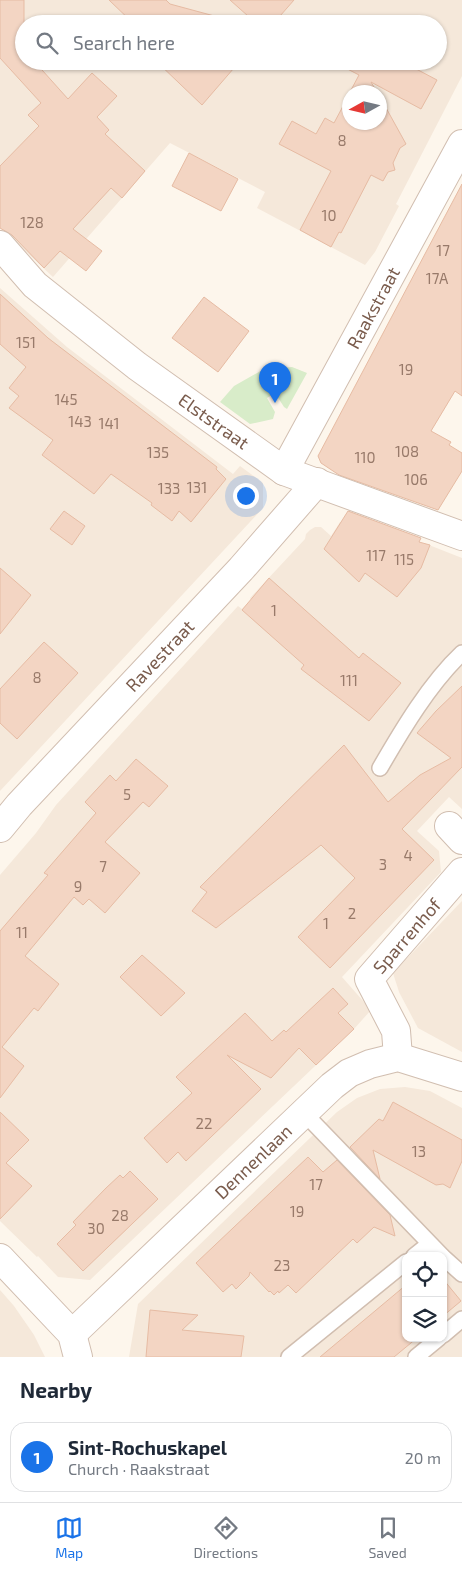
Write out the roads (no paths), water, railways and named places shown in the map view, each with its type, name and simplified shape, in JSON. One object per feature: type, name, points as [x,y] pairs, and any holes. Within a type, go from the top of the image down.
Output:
[{"type":"street","name":"Raakstraat","points":[[284,470],[462,144]]},
{"type":"street","name":"Elststraat","points":[[2,250],[36,285],[137,366],[284,470],[462,536]]},
{"type":"street","name":"Ravestraat","points":[[0,828],[25,798],[241,569],[317,482]]},
{"type":"street","name":"Sparrenhof","points":[[398,1057],[396,1031],[369,979],[462,872]]},
{"type":"street","points":[[398,1057],[462,1077]]},
{"type":"street","name":"Dennenlaan","points":[[75,1345],[304,1112],[332,1086],[349,1073],[370,1064],[398,1057]]},
{"type":"street","points":[[0,1258],[75,1345]]},
{"type":"lane","points":[[380,768],[399,736],[432,688],[452,662],[462,653]]},
{"type":"lane","points":[[304,1112],[438,1252]]},
{"type":"lane","points":[[419,1252],[429,1244]]},
{"type":"lane","points":[[447,1260],[462,1274]]},
{"type":"lane","points":[[288,1357],[402,1265]]},
{"type":"lane","points":[[447,1332],[462,1319]]},
{"type":"lane","points":[[416,1357],[434,1342]]},
{"type":"place","name":"Sint-Rochuskapel","points":[[275,403]]}]
